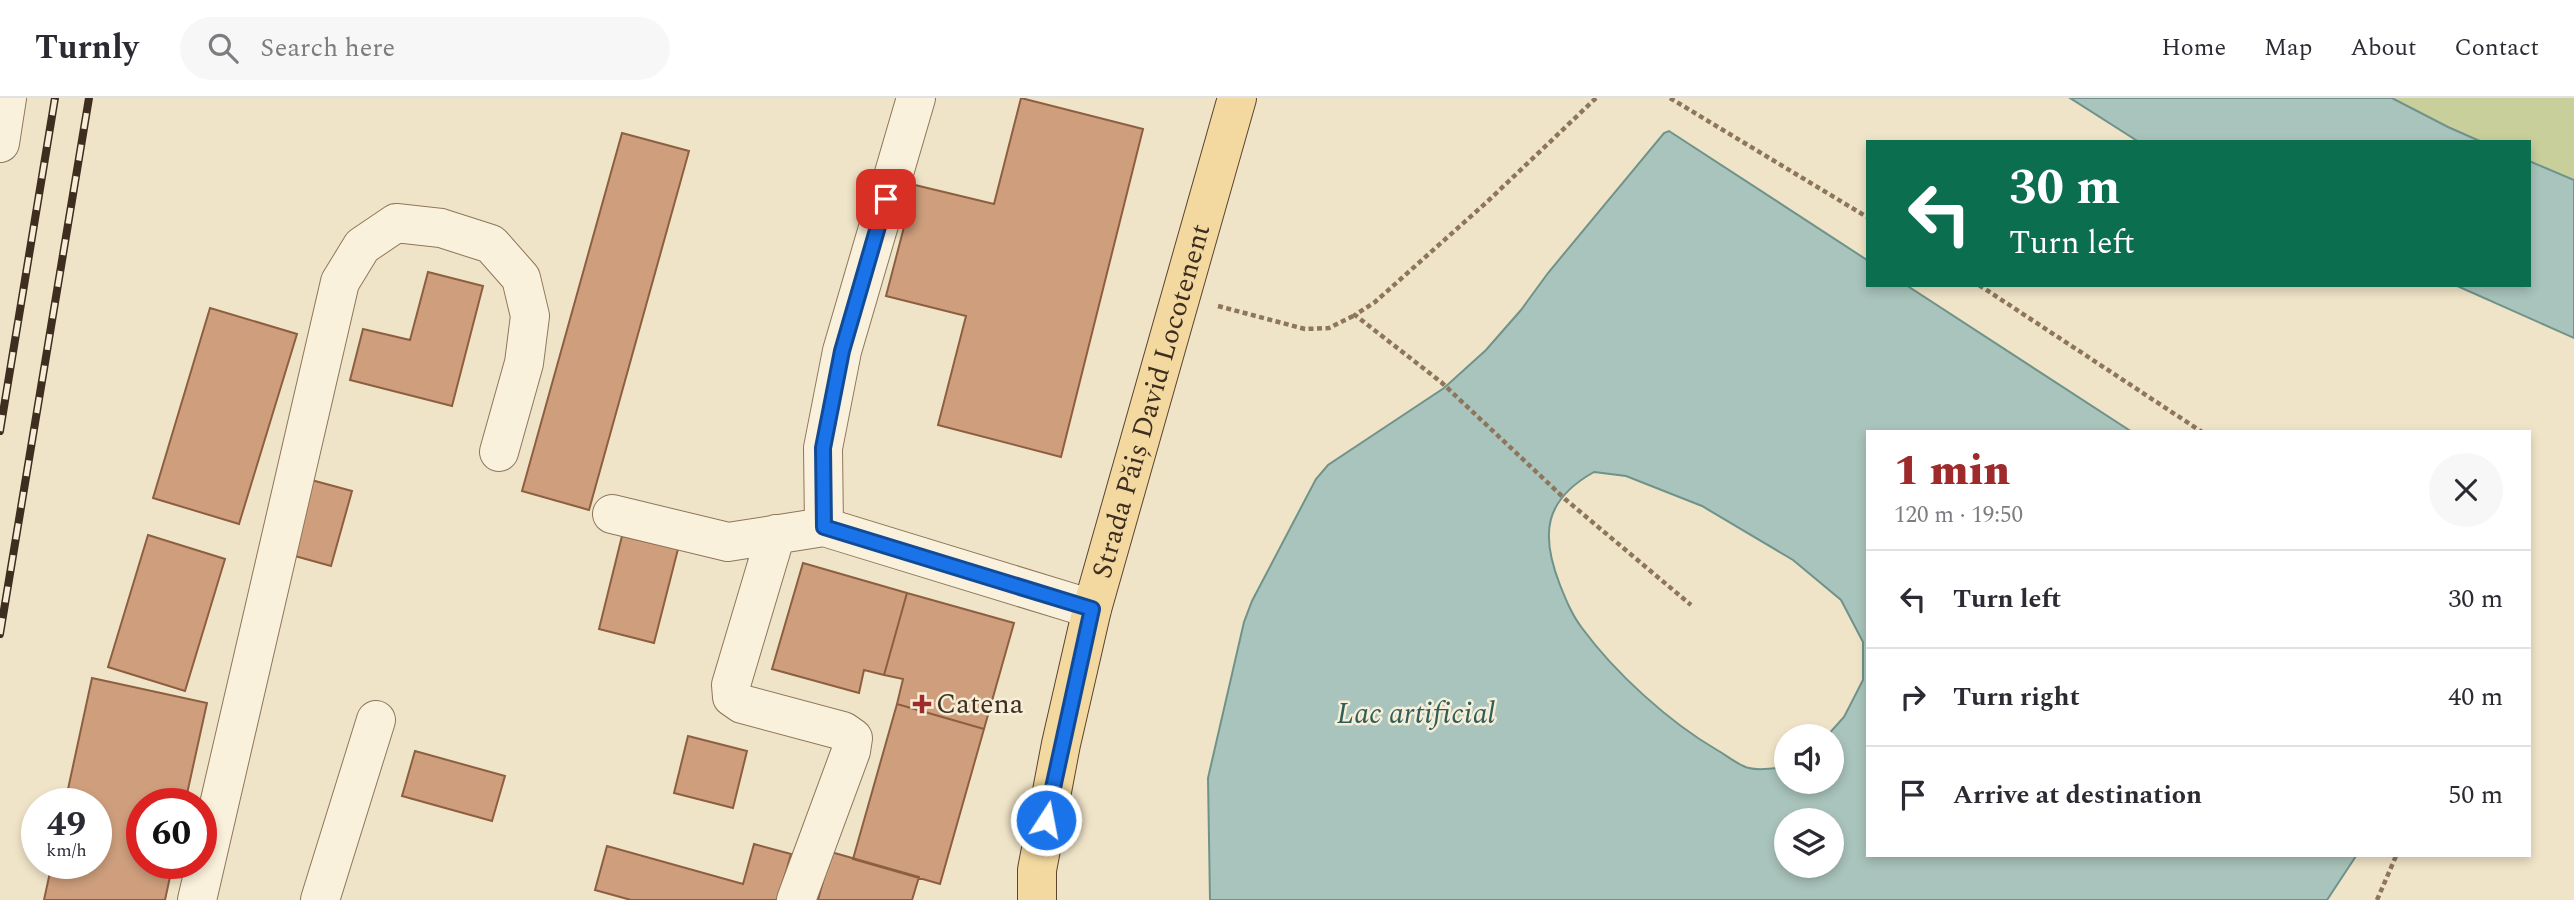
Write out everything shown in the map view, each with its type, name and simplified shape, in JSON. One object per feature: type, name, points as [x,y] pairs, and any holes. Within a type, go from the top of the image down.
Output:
[{"type":"main road","name":"Strada Păiș David Locotenent","points":[[1031,890],[1092,609],[1237,98]]},
{"type":"street","points":[[0,143],[7,98]]},
{"type":"street","points":[[824,527],[823,448],[842,351],[916,98]]},
{"type":"street","points":[[197,900],[340,282],[362,246],[396,223],[442,228],[491,244],[521,278],[530,316],[524,363],[499,452]]},
{"type":"street","points":[[612,514],[727,542],[824,527],[1092,609]]},
{"type":"street","points":[[776,534],[731,685],[732,697],[742,704],[843,731],[853,738],[851,751],[796,900]]},
{"type":"street","points":[[320,900],[376,720]]},
{"type":"path","points":[[1180,295],[1305,330],[1329,328],[1375,302],[1478,211],[1596,98]]},
{"type":"path","points":[[1670,98],[1866,217]]},
{"type":"path","points":[[1982,287],[2199,430]]},
{"type":"path","points":[[1355,315],[1441,382],[1565,499],[1691,605]]},
{"type":"path","points":[[2377,900],[2396,857]]},
{"type":"green space","points":[[2392,98],[2574,98],[2574,180],[2531,162],[2531,140],[2477,140]]},
{"type":"water","points":[[2070,98],[2392,98],[2477,140],[2136,140]]},
{"type":"water","name":"Lac artificial","points":[[1669,131],[1866,259],[1866,287],[1909,287],[2129,430],[1866,430],[1866,857],[2355,857],[2327,900],[1210,900],[1208,778],[1244,622],[1252,601],[1316,479],[1328,465],[1444,388],[1486,350],[1521,310],[1548,273],[1664,133]],"holes":[[[1594,472],[1626,476],[1702,506],[1793,560],[1841,600],[1863,642],[1863,680],[1838,724],[1844,724],[1844,794],[1774,794],[1774,768],[1745,767],[1680,725],[1610,662],[1572,613],[1554,567],[1549,534],[1556,507],[1577,483]]]},
{"type":"water","points":[[2531,162],[2574,180],[2574,338],[2459,287],[2531,287]]},
{"type":"building","points":[[1021,98],[1143,129],[1061,457],[938,425],[966,316],[886,296],[915,185],[994,204]]},
{"type":"building","points":[[622,133],[689,151],[589,510],[522,491]]},
{"type":"building","points":[[428,272],[483,286],[452,406],[350,380],[363,329],[410,340]]},
{"type":"building","points":[[210,308],[297,334],[239,524],[153,498]]},
{"type":"building","points":[[304,478],[352,491],[331,566],[284,553]]},
{"type":"building","points":[[148,535],[225,559],[185,691],[108,667]]},
{"type":"building","points":[[622,536],[678,549],[654,643],[599,629]]},
{"type":"building","points":[[803,563],[907,593],[884,675],[864,670],[859,693],[772,669]]},
{"type":"building","points":[[907,593],[1014,623],[984,729],[897,704],[903,679],[884,675]]},
{"type":"building","points":[[92,678],[207,703],[188,788],[126,788],[126,879],[170,879],[165,900],[44,900],[49,879],[112,879],[112,788],[68,788]]},
{"type":"building","points":[[897,704],[984,729],[940,884],[853,859]]},
{"type":"building","points":[[688,736],[747,751],[733,808],[674,793]]},
{"type":"building","points":[[415,751],[505,776],[492,821],[402,796]]},
{"type":"building","points":[[754,844],[791,854],[778,900],[631,900],[595,890],[607,846],[743,884]]},
{"type":"building","points":[[831,852],[919,877],[912,900],[818,900]]},
{"type":"railway","points":[[0,431],[55,98]]},
{"type":"railway","points":[[0,634],[89,98]]},
{"type":"place","name":"Catena","points":[[922,704]]},
{"type":"route","points":[[886,199],[842,351],[823,448],[824,527],[1092,609],[1046,820]]}]
